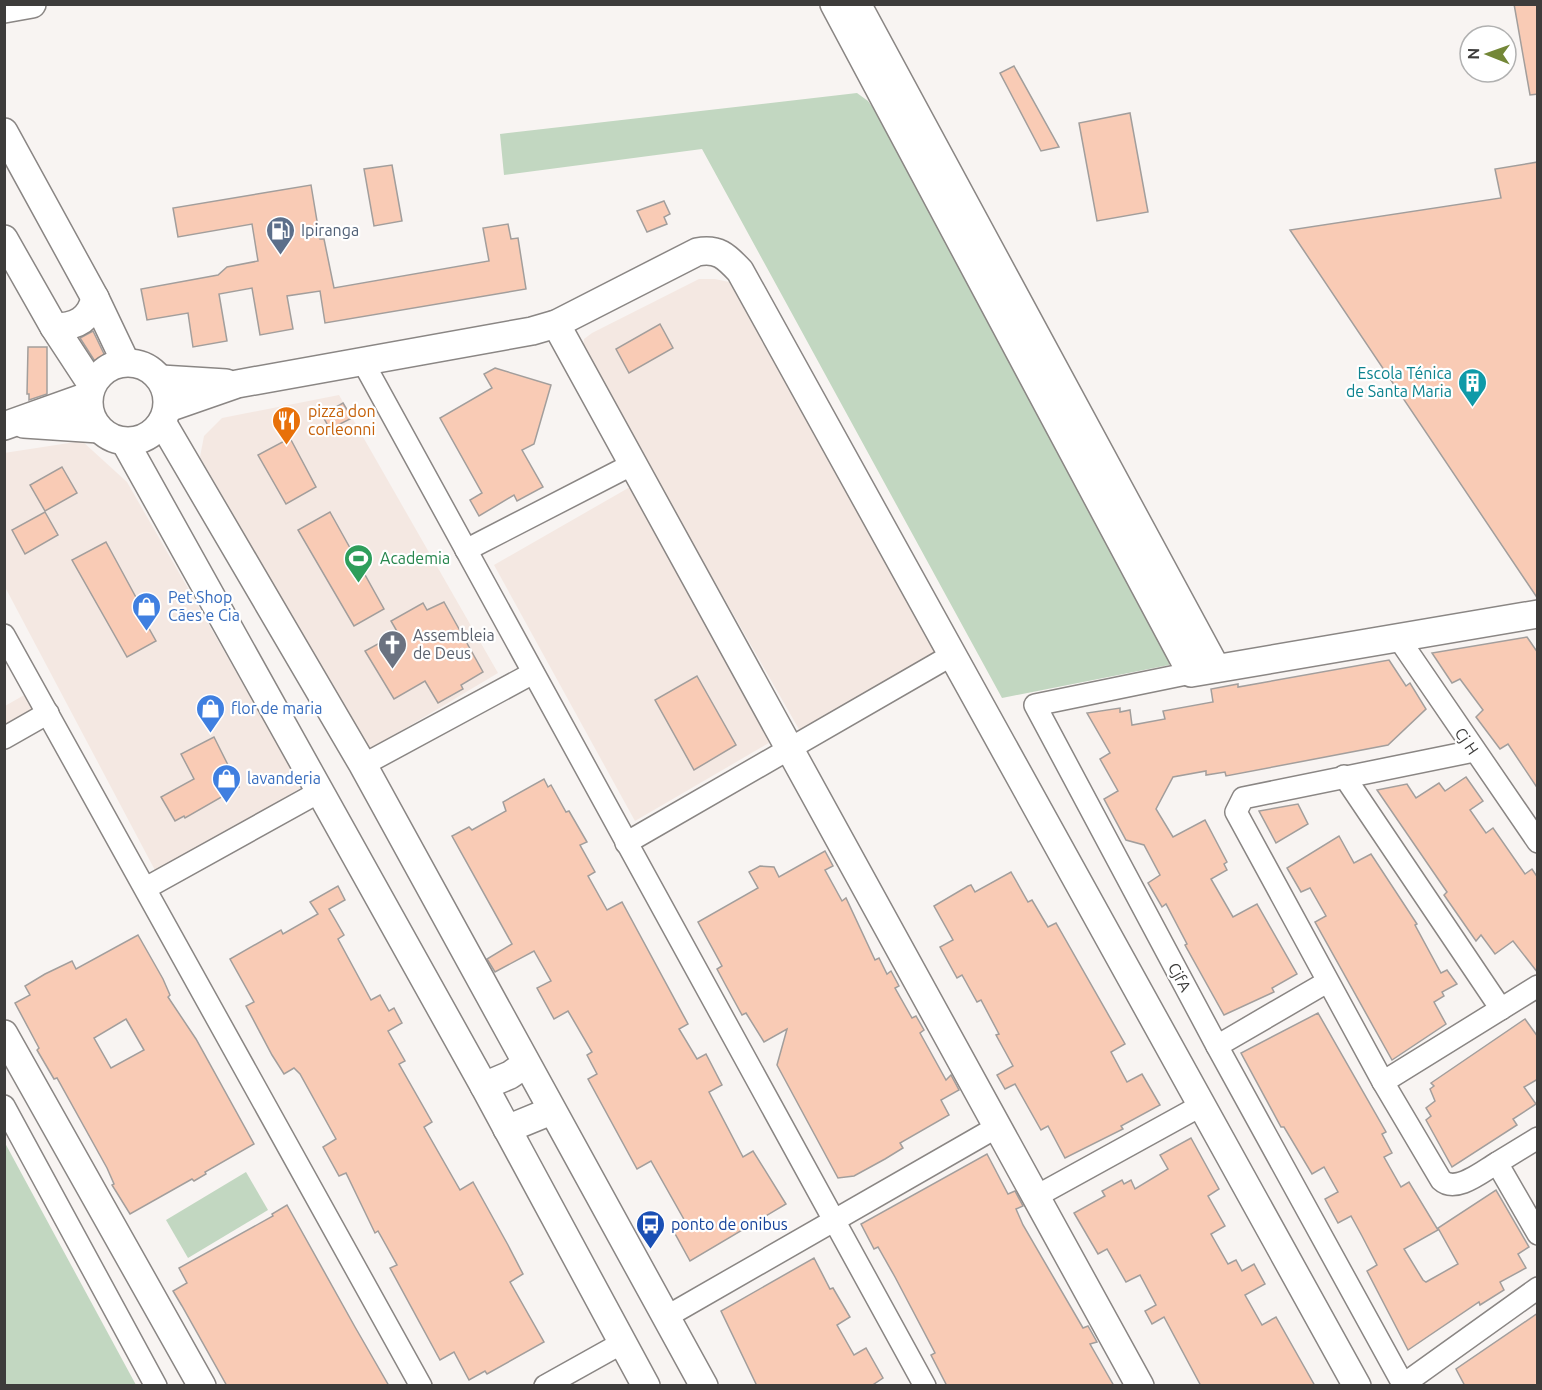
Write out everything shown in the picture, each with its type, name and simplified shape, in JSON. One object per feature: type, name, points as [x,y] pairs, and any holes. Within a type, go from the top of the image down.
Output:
[{"type":"street","points":[[4,9],[32,4]]},
{"type":"street","points":[[834,4],[1204,670]]},
{"type":"street","points":[[857,4],[1204,670]]},
{"type":"street","points":[[8,146],[95,298],[125,361]]},
{"type":"street","points":[[4,239],[90,391],[90,414],[99,429],[111,438],[125,442],[140,440],[153,433],[165,415],[167,393],[162,379],[146,365],[125,361],[105,368],[90,391],[11,424]]},
{"type":"street","points":[[165,415],[237,384],[499,338],[556,324],[697,252],[718,251],[729,258],[746,282],[1357,1386]]},
{"type":"street","points":[[54,327],[73,326],[81,322],[93,308],[95,298]]},
{"type":"street","points":[[556,324],[1140,1386]]},
{"type":"street","points":[[363,362],[925,1386]]},
{"type":"street","points":[[162,379],[237,384]]},
{"type":"street","points":[[165,415],[363,765],[704,1386]]},
{"type":"street","points":[[11,424],[99,429]]},
{"type":"street","points":[[125,442],[507,1129],[646,1386]]},
{"type":"street","points":[[466,550],[633,464]]},
{"type":"street","points":[[1204,670],[1537,615]]},
{"type":"street","points":[[4,635],[421,1386]]},
{"type":"street","name":"Cj H","points":[[1399,639],[1538,842]]},
{"type":"street","points":[[626,843],[952,655]]},
{"type":"street","name":"CjfA","points":[[1204,670],[1035,705],[1217,1046],[1404,1385]]},
{"type":"street","points":[[363,765],[533,673]]},
{"type":"street","points":[[4,738],[48,713]]},
{"type":"street","points":[[1474,751],[1243,798],[1236,812],[1383,1082],[1445,1184],[1457,1185],[1538,1138]]},
{"type":"street","points":[[1344,776],[1501,1009]]},
{"type":"street","points":[[146,888],[320,792]]},
{"type":"street","points":[[1217,1046],[1327,982]]},
{"type":"street","points":[[1383,1082],[1538,987]]},
{"type":"street","points":[[4,1034],[202,1386]]},
{"type":"street","points":[[483,1086],[510,1075],[526,1064]]},
{"type":"street","points":[[1035,1197],[1202,1106]]},
{"type":"street","points":[[4,1107],[156,1386]]},
{"type":"street","points":[[507,1129],[551,1111]]},
{"type":"street","points":[[666,1317],[998,1127]]},
{"type":"street","points":[[1497,1163],[1538,1234]]},
{"type":"street","points":[[1404,1385],[1538,1288]]},
{"type":"street","points":[[545,1386],[622,1343]]},
{"type":"shaded area","points":[[699,279],[729,282],[941,653],[800,731],[583,351],[584,339],[592,333]]},
{"type":"shaded area","points":[[339,395],[498,673],[369,750],[200,457],[204,436],[222,418]]},
{"type":"shaded area","points":[[82,441],[127,482],[302,787],[157,874],[5,587],[4,453]]},
{"type":"shaded area","points":[[630,487],[774,740],[635,821],[494,565]]},
{"type":"shaded area","points":[[26,694],[31,703],[31,712],[5,729],[5,706]]},
{"type":"green space","points":[[857,93],[868,101],[876,112],[1169,654],[1169,665],[1002,698],[702,149],[504,175],[500,134]]},
{"type":"green space","points":[[5,1143],[136,1385],[5,1385]]},
{"type":"green space","points":[[246,1172],[268,1210],[188,1258],[166,1220]]},
{"type":"building","points":[[1514,4],[1538,4],[1538,94],[1530,95]]},
{"type":"building","points":[[1014,66],[1059,147],[1041,151],[1000,73]]},
{"type":"building","points":[[1130,113],[1148,212],[1097,221],[1079,123]]},
{"type":"building","name":"Escola Ténica de Santa Maria","points":[[1538,162],[1538,599],[1290,230],[1501,198],[1495,169]]},
{"type":"building","points":[[392,165],[402,221],[374,226],[364,169]]},
{"type":"building","points":[[311,185],[320,239],[324,239],[334,288],[489,261],[483,228],[508,224],[511,239],[518,238],[526,289],[325,323],[320,291],[287,296],[293,329],[260,335],[252,288],[219,294],[227,341],[193,347],[188,313],[147,320],[141,289],[218,275],[227,267],[258,261],[252,224],[178,237],[173,208]]},
{"type":"building","points":[[664,201],[670,214],[664,217],[667,224],[647,232],[637,211]]},
{"type":"building","points":[[660,324],[673,348],[629,373],[616,349]]},
{"type":"building","points":[[93,331],[106,358],[96,363],[80,338]]},
{"type":"building","points":[[28,347],[47,347],[47,394],[29,400],[29,394],[27,394]]},
{"type":"building","points":[[495,368],[551,385],[534,444],[522,450],[543,487],[517,501],[514,495],[479,516],[470,500],[482,493],[440,418],[492,388],[484,374]]},
{"type":"building","points":[[343,403],[352,418],[330,429],[322,415]]},
{"type":"building","points":[[290,438],[316,487],[286,504],[258,455]]},
{"type":"building","points":[[62,467],[77,493],[45,511],[30,485]]},
{"type":"building","points":[[45,512],[58,535],[25,554],[12,530]]},
{"type":"building","points":[[330,512],[384,609],[354,626],[298,530]]},
{"type":"building","points":[[106,542],[145,614],[142,616],[156,641],[127,657],[72,560]]},
{"type":"building","points":[[444,602],[483,672],[461,685],[463,689],[438,703],[425,681],[394,699],[365,651],[398,633],[391,621],[423,603],[427,610]]},
{"type":"building","points":[[1527,637],[1538,653],[1538,789],[1508,744],[1500,749],[1476,717],[1483,710],[1460,679],[1452,683],[1432,653]]},
{"type":"building","points":[[1389,660],[1406,686],[1410,683],[1426,709],[1388,745],[1226,776],[1225,772],[1206,775],[1206,771],[1173,777],[1156,809],[1173,837],[1205,820],[1227,862],[1224,864],[1227,870],[1211,879],[1233,917],[1257,904],[1297,974],[1272,988],[1274,992],[1224,1015],[1185,945],[1187,944],[1166,904],[1162,907],[1148,883],[1160,875],[1144,845],[1126,840],[1104,799],[1118,791],[1100,759],[1110,753],[1087,713],[1120,708],[1120,712],[1130,710],[1132,725],[1165,719],[1163,711],[1213,702],[1211,689],[1238,684],[1238,687]]},
{"type":"building","points":[[697,676],[736,745],[694,770],[655,700]]},
{"type":"building","points":[[214,737],[239,787],[185,818],[184,816],[175,821],[161,797],[194,779],[181,754]]},
{"type":"building","points":[[1466,777],[1483,801],[1470,810],[1486,833],[1493,828],[1525,874],[1532,869],[1538,878],[1538,973],[1513,941],[1495,954],[1481,935],[1476,941],[1444,895],[1447,892],[1377,790],[1407,784],[1416,798],[1439,783],[1445,791]]},
{"type":"building","points":[[544,779],[548,787],[551,785],[566,812],[569,811],[587,842],[580,845],[595,872],[588,876],[607,910],[622,902],[688,1024],[679,1029],[697,1059],[706,1054],[722,1085],[709,1092],[743,1157],[753,1151],[786,1204],[690,1261],[673,1230],[686,1223],[651,1161],[637,1169],[588,1079],[597,1074],[587,1055],[592,1052],[568,1011],[554,1019],[537,988],[551,981],[534,951],[495,972],[487,959],[512,944],[452,836],[469,827],[472,830],[506,811],[503,802]]},
{"type":"building","points":[[1298,804],[1308,824],[1276,843],[1259,811]]},
{"type":"building","points":[[1339,836],[1354,863],[1371,854],[1417,924],[1415,925],[1441,973],[1447,970],[1457,984],[1442,992],[1444,996],[1434,1002],[1446,1024],[1392,1060],[1315,922],[1326,916],[1310,888],[1301,892],[1287,868]]},
{"type":"building","points":[[825,851],[833,866],[825,870],[842,901],[846,898],[875,960],[879,958],[887,974],[891,971],[899,986],[895,988],[912,1018],[916,1016],[924,1030],[920,1033],[946,1080],[951,1075],[959,1090],[941,1100],[949,1115],[900,1143],[903,1148],[885,1159],[854,1176],[838,1178],[777,1065],[787,1029],[764,1042],[746,1013],[742,1015],[717,969],[722,966],[698,922],[758,888],[749,872],[760,866],[774,867],[779,877]]},
{"type":"building","points":[[1011,872],[1028,902],[1032,900],[1048,927],[1056,923],[1125,1044],[1111,1052],[1127,1082],[1142,1074],[1160,1105],[1121,1126],[1123,1129],[1065,1158],[1048,1126],[1041,1130],[1015,1084],[1005,1089],[997,1075],[1013,1066],[996,1035],[999,1034],[981,1000],[977,1002],[962,975],[957,978],[940,947],[953,940],[934,906],[968,886],[971,885],[975,892]]},
{"type":"building","points":[[338,886],[345,900],[329,909],[344,935],[338,939],[371,1000],[380,995],[389,1011],[394,1008],[402,1023],[388,1031],[405,1061],[399,1064],[432,1122],[424,1127],[460,1190],[473,1182],[523,1274],[510,1282],[544,1342],[487,1374],[485,1371],[469,1380],[454,1352],[440,1360],[390,1268],[397,1265],[378,1231],[375,1233],[346,1173],[339,1176],[323,1147],[336,1139],[300,1074],[294,1068],[284,1074],[272,1055],[246,1006],[254,1002],[230,959],[281,930],[283,934],[318,914],[310,902]]},
{"type":"building","points":[[138,935],[163,979],[170,995],[168,997],[196,1039],[254,1144],[205,1172],[206,1174],[194,1181],[192,1179],[130,1214],[112,1185],[114,1184],[107,1168],[57,1078],[54,1079],[37,1050],[39,1048],[15,1003],[30,995],[25,986],[45,974],[72,961],[76,969]],"holes":[[[126,1019],[144,1050],[111,1068],[94,1038]]]},
{"type":"building","points":[[1318,1013],[1386,1132],[1382,1134],[1392,1153],[1384,1157],[1401,1187],[1409,1182],[1438,1230],[1404,1249],[1423,1280],[1426,1282],[1458,1264],[1438,1228],[1496,1190],[1529,1247],[1518,1254],[1526,1268],[1500,1282],[1504,1290],[1480,1305],[1479,1302],[1408,1350],[1367,1271],[1377,1265],[1362,1236],[1351,1216],[1338,1223],[1325,1199],[1338,1192],[1324,1167],[1312,1174],[1284,1127],[1281,1127],[1241,1053]]},
{"type":"building","points":[[1525,1019],[1538,1037],[1538,1079],[1524,1087],[1536,1104],[1513,1119],[1517,1125],[1452,1167],[1426,1120],[1431,1116],[1426,1108],[1435,1101],[1430,1089],[1434,1086],[1431,1083]]},
{"type":"building","points":[[1191,1138],[1219,1189],[1208,1196],[1225,1226],[1211,1234],[1228,1264],[1236,1260],[1242,1271],[1254,1264],[1265,1284],[1245,1295],[1262,1325],[1276,1317],[1315,1386],[1201,1386],[1164,1317],[1152,1324],[1145,1311],[1156,1305],[1140,1275],[1126,1282],[1107,1249],[1098,1254],[1074,1213],[1105,1196],[1102,1191],[1122,1180],[1124,1184],[1131,1180],[1135,1189],[1168,1169],[1160,1155]]},
{"type":"building","points":[[987,1154],[1008,1194],[1015,1191],[1023,1206],[1016,1209],[1023,1225],[1083,1328],[1088,1326],[1097,1342],[1090,1344],[1114,1386],[947,1386],[931,1355],[935,1353],[895,1277],[878,1247],[874,1249],[861,1224]]},
{"type":"building","points":[[287,1205],[389,1386],[227,1386],[173,1291],[187,1283],[179,1268],[273,1216],[272,1214]]},
{"type":"building","points":[[814,1258],[830,1289],[833,1288],[850,1317],[837,1325],[854,1355],[866,1348],[883,1378],[871,1386],[757,1386],[721,1311]]},
{"type":"building","points":[[1538,1313],[1538,1386],[1465,1386],[1456,1369]]},
{"type":"place","name":"Ipiranga","points":[[280,256]]},
{"type":"place","name":"Escola Ténica de Santa Maria","points":[[1473,408]]},
{"type":"place","name":"pizza don corleonni","points":[[287,446]]},
{"type":"place","name":"Academia","points":[[359,584]]},
{"type":"place","name":"Pet Shop Cães e Cia","points":[[147,632]]},
{"type":"place","name":"Assembleia de Deus","points":[[392,670]]},
{"type":"place","name":"flor de maria","points":[[210,734]]},
{"type":"place","name":"lavanderia","points":[[226,804]]},
{"type":"place","name":"ponto de onibus","points":[[650,1250]]}]
